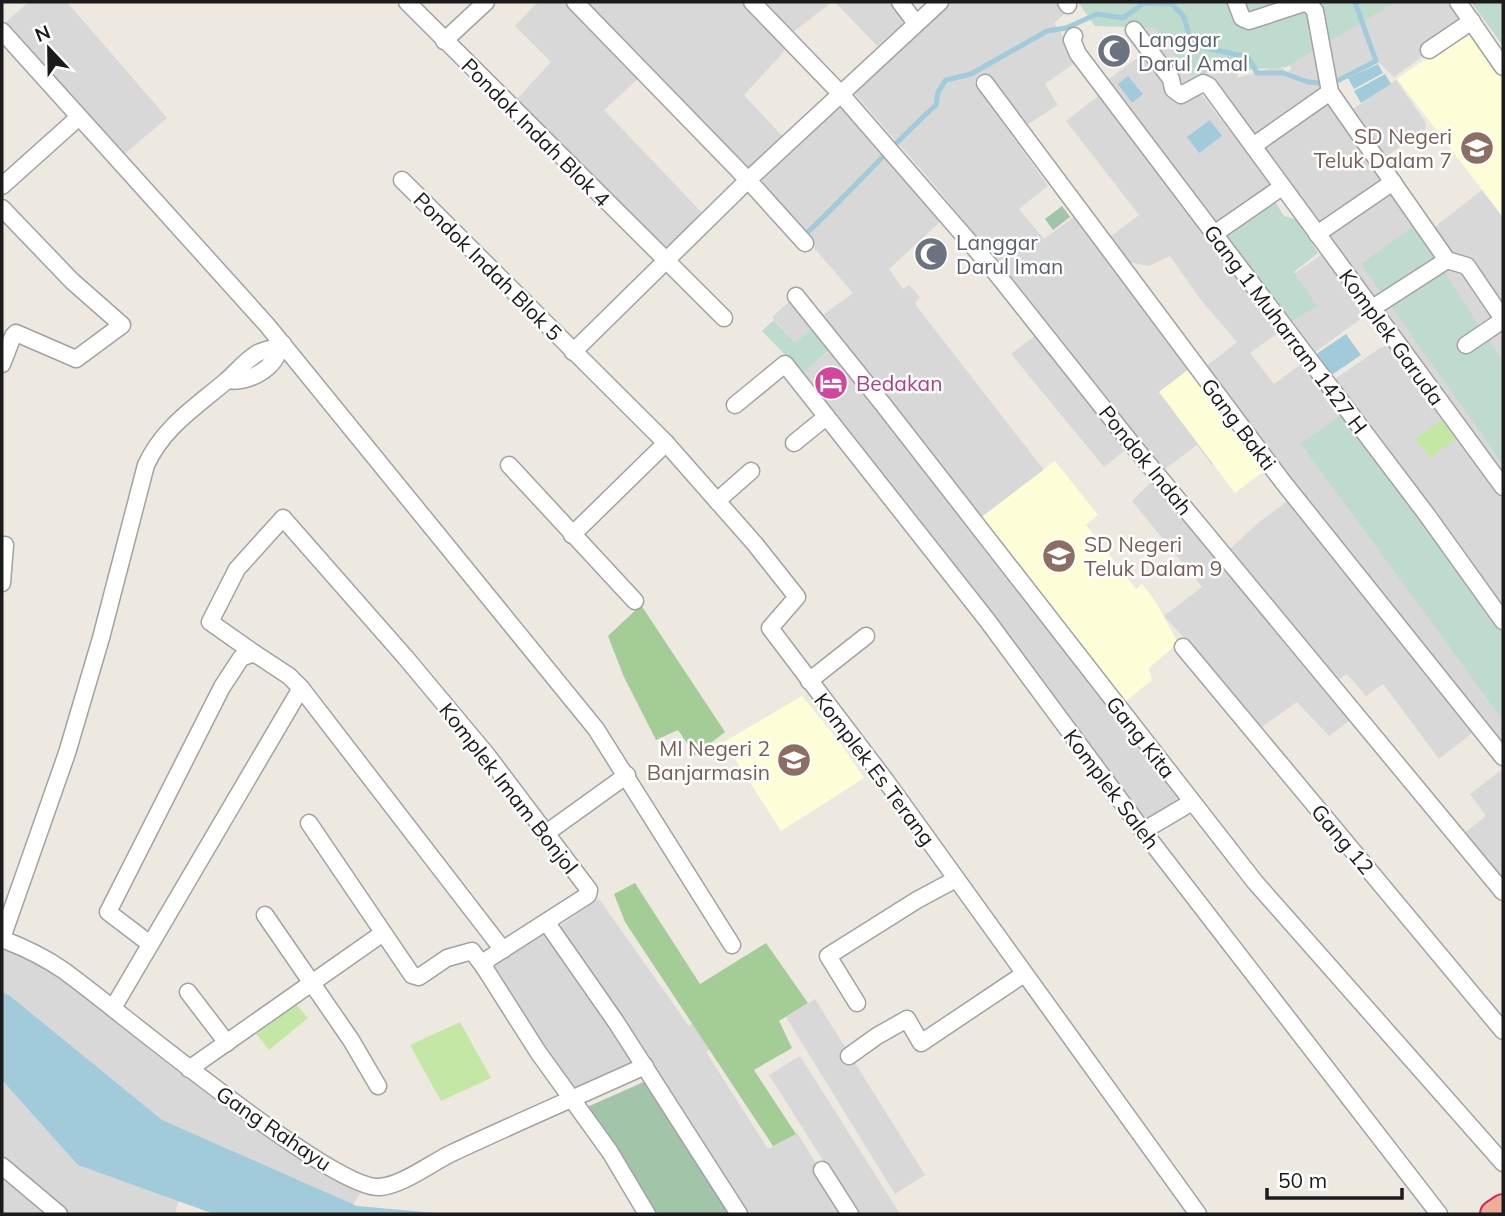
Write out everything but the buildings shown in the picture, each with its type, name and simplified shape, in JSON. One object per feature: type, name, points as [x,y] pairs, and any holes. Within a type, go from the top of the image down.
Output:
[{"type":"highway","points":[[1494,1214],[1503,1208]]},
{"type":"street","name":"Pondok Indah Blok 4","points":[[407,2],[724,318]]},
{"type":"street","points":[[444,41],[486,2]]},
{"type":"street","points":[[575,2],[748,180],[805,243]]},
{"type":"street","name":"Pondok Indah","points":[[752,2],[840,93],[992,268],[1135,448],[1503,892]]},
{"type":"street","points":[[900,2],[915,22]]},
{"type":"street","points":[[573,352],[748,180],[915,22],[940,2]]},
{"type":"street","points":[[1236,2],[1242,18],[1249,21],[1304,3],[1310,5],[1315,12],[1330,84],[1447,260],[1464,264],[1503,320],[1466,345]]},
{"type":"street","points":[[1458,2],[1503,67]]},
{"type":"street","points":[[1429,50],[1472,21]]},
{"type":"street","name":"Komplek Garuda","points":[[1133,30],[1181,95],[1203,83],[1209,86],[1503,487]]},
{"type":"street","points":[[2,31],[281,346],[597,729],[732,945]]},
{"type":"street","name":"Gang 1 Muharram 1427 H","points":[[1074,36],[1072,40],[1078,54],[1427,515],[1503,621]]},
{"type":"street","name":"Gang Bakti","points":[[985,83],[1283,482],[1503,758]]},
{"type":"street","points":[[1253,146],[1330,84]]},
{"type":"street","points":[[2,186],[79,117]]},
{"type":"street","name":"Pondok Indah Blok 5","points":[[402,180],[573,352]]},
{"type":"street","points":[[1317,234],[1393,182]]},
{"type":"street","points":[[1214,233],[1282,187]]},
{"type":"street","points":[[2,208],[72,281],[122,325],[76,359],[16,333],[7,334],[2,364]]},
{"type":"street","points":[[1371,309],[1447,260]]},
{"type":"street","name":"Gang Kita","points":[[796,296],[882,402],[1255,882],[1503,1163]]},
{"type":"street","points":[[2,939],[67,753],[101,638],[146,465],[160,438],[171,427],[256,354],[281,346]]},
{"type":"street","name":"Komplek Es Terang","points":[[573,352],[666,443],[797,597],[770,628],[886,781],[1198,1214]]},
{"type":"street","name":"Komplek Saleh","points":[[735,405],[785,364],[987,620],[1143,831],[1438,1214]]},
{"type":"street","points":[[794,443],[826,417]]},
{"type":"street","points":[[572,535],[666,443]]},
{"type":"street","points":[[509,465],[635,601]]},
{"type":"street","points":[[717,501],[751,471]]},
{"type":"street","name":"Komplek Imam Bonjol","points":[[254,653],[210,622],[237,569],[283,518],[406,658],[486,755],[590,892],[547,923]]},
{"type":"street","points":[[2,583],[5,545]]},
{"type":"street","points":[[809,681],[866,636]]},
{"type":"street","name":"Gang 12","points":[[1183,647],[1503,1031]]},
{"type":"street","points":[[150,944],[108,912],[222,687],[241,658],[254,653],[289,676],[301,688],[503,950]]},
{"type":"street","points":[[113,1008],[301,688]]},
{"type":"street","points":[[545,834],[627,775]]},
{"type":"street","points":[[1143,831],[1192,802]]},
{"type":"street","points":[[309,823],[412,975],[416,978],[424,975],[447,958],[472,951],[570,1100],[610,1152],[647,1214]]},
{"type":"street","points":[[857,1003],[828,956],[906,906],[956,879]]},
{"type":"street","points":[[265,915],[351,1040],[378,1086]]},
{"type":"street","points":[[484,967],[488,959],[547,923],[645,1066],[738,1214]]},
{"type":"street","points":[[190,1069],[383,933]]},
{"type":"street","name":"Gang Rahayu","points":[[2,939],[26,948],[61,969],[190,1069],[323,1164],[371,1187],[395,1183],[434,1162],[645,1066]]},
{"type":"street","points":[[849,1056],[906,1019],[921,1042],[1024,974]]},
{"type":"street","points":[[188,992],[227,1043]]},
{"type":"street","points":[[2,1166],[59,1214]]},
{"type":"street","points":[[822,1170],[850,1214]]},
{"type":"shaded area","points":[[29,2],[67,2],[167,118],[122,156],[6,22]]},
{"type":"shaded area","points":[[538,2],[569,2],[641,76],[604,110],[708,219],[663,251],[515,101],[551,62],[515,26]]},
{"type":"shaded area","points":[[584,2],[746,2],[785,47],[783,53],[744,95],[785,139],[750,172]]},
{"type":"shaded area","points":[[761,2],[832,2],[792,33]]},
{"type":"shaded area","points":[[835,2],[889,2],[902,19],[902,25],[877,46]]},
{"type":"shaded area","points":[[948,2],[1058,2],[1066,13],[1054,23],[1079,60],[1045,84],[1058,105],[1019,130],[981,77],[974,82],[1048,186],[1019,209],[1044,239],[1075,216],[1244,441],[1212,465],[1197,445],[1164,470],[936,187],[855,94],[855,88],[926,19]]},
{"type":"shaded area","points":[[1078,2],[1396,2],[1286,67],[1188,74],[1155,28],[1095,26]]},
{"type":"shaded area","points":[[1314,2],[1447,2],[1463,27],[1394,77],[1378,62],[1338,83]]},
{"type":"shaded area","points":[[1471,2],[1503,2],[1503,46]]},
{"type":"shaded area","points":[[1277,13],[1306,14],[1324,92],[1255,142],[1213,86],[1181,87],[1145,33],[1147,17],[1247,43],[1237,78],[1278,66],[1288,72],[1291,69]]},
{"type":"shaded area","name":"SD Negeri Teluk Dalam 7","points":[[1469,28],[1503,77],[1503,217],[1397,79]]},
{"type":"shaded area","points":[[1145,52],[1179,96],[1198,90],[1273,185],[1215,228],[1105,82]]},
{"type":"shaded area","points":[[1396,80],[1426,123],[1425,130],[1379,161],[1347,113]]},
{"type":"shaded area","points":[[1102,93],[1282,330],[1250,353],[1274,384],[1308,359],[1378,456],[1347,478],[1503,625],[1503,755],[1204,368],[1237,342],[1200,299],[1170,256],[1149,266],[1122,261],[1107,239],[1139,215],[1066,121]]},
{"type":"shaded area","points":[[1327,99],[1380,172],[1380,183],[1320,227],[1260,145]]},
{"type":"shaded area","points":[[834,107],[842,108],[860,125],[943,219],[889,269],[903,289],[909,285],[920,297],[915,304],[1047,474],[982,524],[824,325],[799,347],[772,317],[799,293],[820,317],[853,293],[763,189],[762,178]]},
{"type":"shaded area","points":[[1389,184],[1443,259],[1373,308],[1319,233]]},
{"type":"shaded area","points":[[1482,190],[1503,218],[1503,306],[1451,258],[1432,229]]},
{"type":"shaded area","points":[[1271,195],[1284,216],[1298,220],[1318,253],[1294,272],[1317,306],[1289,323],[1224,235]]},
{"type":"shaded area","points":[[1062,206],[1070,217],[1053,230],[1045,219]]},
{"type":"shaded area","points":[[1414,226],[1503,362],[1503,464],[1361,264]]},
{"type":"shaded area","points":[[1322,254],[1366,315],[1311,355],[1267,293]]},
{"type":"shaded area","points":[[1445,268],[1462,271],[1503,331],[1503,485],[1383,315],[1385,305]]},
{"type":"shaded area","points":[[774,320],[795,343],[817,324],[834,346],[803,373],[762,331]]},
{"type":"shaded area","points":[[1037,334],[1129,447],[1104,467],[1011,354]]},
{"type":"shaded area","points":[[1390,345],[1503,498],[1503,613],[1332,381],[1380,348]]},
{"type":"shaded area","points":[[833,348],[1187,797],[1142,827],[800,375]]},
{"type":"shaded area","points":[[1189,369],[1265,470],[1235,493],[1159,392]]},
{"type":"shaded area","points":[[1341,415],[1503,627],[1503,720],[1301,444]]},
{"type":"shaded area","name":"SD Negeri Teluk Dalam 9","points":[[1055,461],[1098,515],[1086,525],[1136,589],[1142,584],[1156,602],[1178,643],[1149,668],[1152,680],[1124,703],[979,519]]},
{"type":"shaded area","points":[[1153,480],[1353,718],[1329,736],[1297,702],[1259,729],[1223,680],[1164,616],[1202,587],[1132,501]]},
{"type":"shaded area","points":[[1290,499],[1472,729],[1471,734],[1439,759],[1383,684],[1366,696],[1347,674],[1336,681],[1230,549]]},
{"type":"shaded area","name":"MI Negeri 2 Banjarmasin","points":[[802,696],[839,741],[864,778],[781,831],[724,742]]},
{"type":"shaded area","points":[[1503,769],[1503,885],[1464,833],[1486,816],[1470,794]]},
{"type":"shaded area","points":[[599,899],[689,1026],[701,1017],[718,1044],[706,1052],[768,1149],[797,1133],[848,1214],[748,1214],[648,1058],[558,933],[560,926]]},
{"type":"shaded area","points":[[544,932],[635,1063],[578,1097],[490,970],[492,964]]},
{"type":"shaded area","points":[[2,942],[33,957],[362,1190],[348,1214],[277,1214],[2,1025]]},
{"type":"shaded area","points":[[815,999],[925,1175],[895,1194],[786,1017]]},
{"type":"shaded area","points":[[800,1056],[900,1214],[857,1214],[769,1075]]},
{"type":"shaded area","points":[[2,1060],[180,1196],[176,1211],[180,1214],[2,1214]]},
{"type":"shaded area","points":[[648,1080],[731,1214],[653,1214],[585,1108]]},
{"type":"green space","points":[[1442,420],[1456,439],[1430,458],[1415,439]]},
{"type":"green space","points":[[641,605],[725,732],[695,755],[678,730],[656,740],[624,677],[608,636]]},
{"type":"green space","points":[[635,883],[700,984],[766,943],[808,1003],[779,1021],[792,1048],[754,1070],[796,1134],[773,1146],[625,922],[614,894]]},
{"type":"green space","points":[[294,1002],[308,1018],[269,1050],[254,1031]]},
{"type":"green space","points":[[460,1022],[491,1078],[441,1101],[410,1045]]},
{"type":"water","points":[[1378,64],[1383,73],[1354,89],[1348,78]]},
{"type":"water","points":[[1385,74],[1391,84],[1361,103],[1354,91]]},
{"type":"water","points":[[1128,76],[1143,94],[1132,103],[1118,84]]},
{"type":"water","points":[[1210,120],[1222,136],[1199,153],[1187,137]]},
{"type":"water","points":[[1346,334],[1361,355],[1330,376],[1315,355]]},
{"type":"water","points":[[2,992],[162,1120],[357,1206],[448,1214],[214,1214],[78,1165],[2,1080]]},
{"type":"waterway","points":[[809,231],[936,105],[938,92],[946,80],[971,74],[1047,31],[1066,28],[1097,14],[1123,18],[1144,3],[1172,4],[1184,17],[1192,45],[1248,57],[1257,73],[1283,73],[1308,82],[1321,83],[1339,80],[1376,61],[1355,2]]},
{"type":"place","name":"Langgar Darul Amal","points":[[1114,51]]},
{"type":"place","name":"SD Negeri Teluk Dalam 7","points":[[1477,148]]},
{"type":"place","name":"Langgar Darul Iman","points":[[931,254]]},
{"type":"place","name":"Bedakan","points":[[831,383]]},
{"type":"place","name":"SD Negeri Teluk Dalam 9","points":[[1059,556]]},
{"type":"place","name":"MI Negeri 2 Banjarmasin","points":[[794,760]]}]
